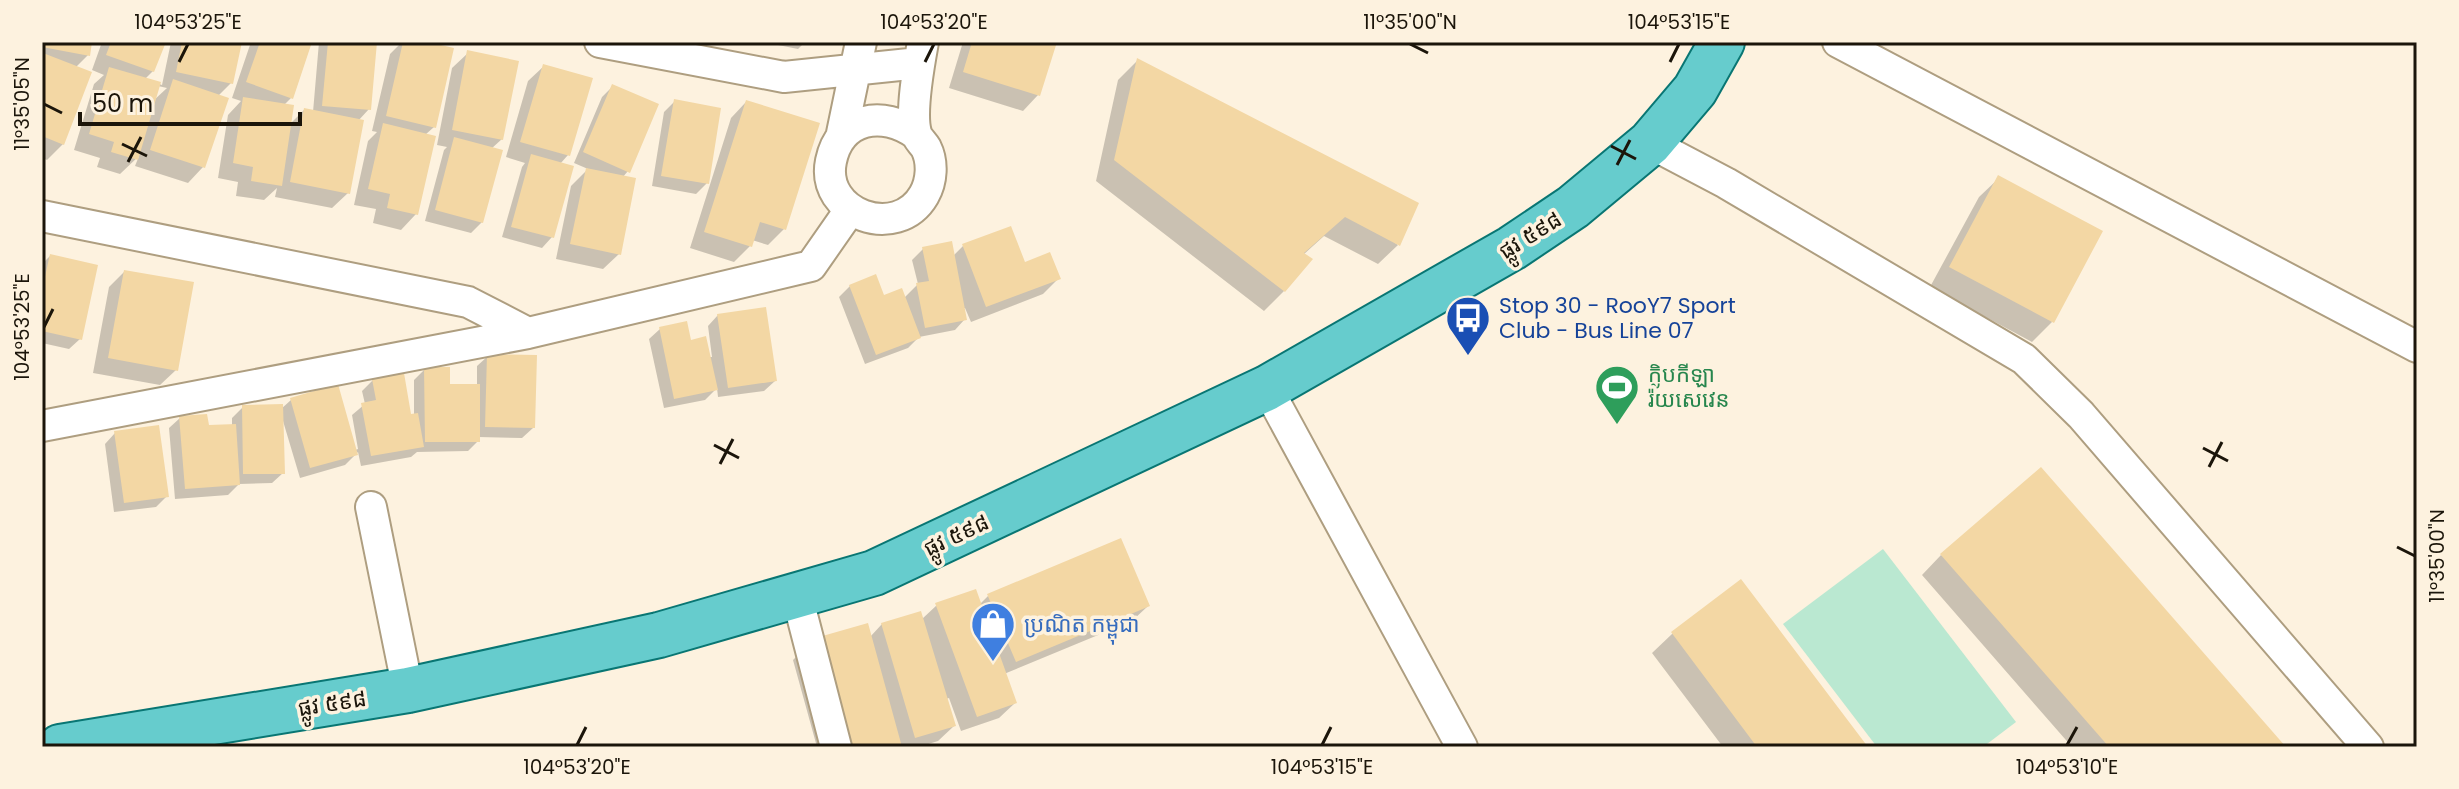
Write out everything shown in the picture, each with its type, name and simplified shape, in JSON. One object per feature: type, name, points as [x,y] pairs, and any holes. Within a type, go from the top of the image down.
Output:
[{"type":"main road","name":"ផ្លូវ ៥៩៨","points":[[60,747],[408,690],[659,635],[874,573],[1267,388],[1512,248],[1573,207],[1650,143],[1695,90],[1722,42]]},
{"type":"street","points":[[600,42],[784,77],[859,55],[921,52],[916,85],[916,134]]},
{"type":"street","points":[[1838,42],[2417,347]]},
{"type":"street","points":[[841,138],[864,122],[877,119],[891,120],[916,134],[926,147],[930,163],[927,188],[913,209],[898,217],[881,220],[865,218],[850,210],[838,198],[831,184],[829,168],[841,138],[859,55]]},
{"type":"street","points":[[1650,143],[1726,183],[2024,359],[2081,415],[2368,747]]},
{"type":"street","points":[[42,426],[528,333],[811,266],[850,210]]},
{"type":"street","points":[[42,216],[468,302],[528,333]]},
{"type":"street","points":[[1267,388],[1462,747]]},
{"type":"street","points":[[371,507],[408,690]]},
{"type":"street","points":[[797,596],[836,747]]},
{"type":"green space","points":[[1883,549],[2016,722],[1983,747],[1877,747],[1783,624]]},
{"type":"building","points":[[42,42],[92,42],[90,56],[42,47]]},
{"type":"building","points":[[111,42],[166,42],[154,72],[106,55]]},
{"type":"building","points":[[182,42],[242,42],[233,84],[176,72]]},
{"type":"building","points":[[260,42],[312,42],[293,99],[246,82]]},
{"type":"building","points":[[328,42],[377,42],[371,110],[322,106]]},
{"type":"building","points":[[403,42],[428,42],[454,48],[436,128],[386,116]]},
{"type":"building","points":[[972,42],[1057,42],[1040,96],[963,72]]},
{"type":"building","points":[[467,50],[519,61],[503,140],[452,130]]},
{"type":"building","points":[[43,53],[92,72],[64,145],[42,136]]},
{"type":"building","points":[[1137,58],[1419,203],[1400,246],[1345,217],[1304,253],[1313,259],[1285,292],[1114,160]]},
{"type":"building","points":[[543,64],[593,78],[570,156],[520,142]]},
{"type":"building","points":[[109,67],[161,82],[138,160],[111,152],[114,142],[89,134]]},
{"type":"building","points":[[173,79],[229,98],[205,168],[150,150]]},
{"type":"building","points":[[612,84],[659,104],[630,173],[583,152]]},
{"type":"building","points":[[243,97],[294,105],[282,186],[251,181],[253,167],[233,163]]},
{"type":"building","points":[[674,99],[721,108],[709,184],[661,176]]},
{"type":"building","points":[[746,100],[820,123],[786,230],[760,222],[752,247],[704,232]]},
{"type":"building","points":[[304,108],[364,120],[350,194],[290,182]]},
{"type":"building","points":[[383,123],[436,136],[418,215],[387,208],[390,194],[368,189]]},
{"type":"building","points":[[454,137],[503,150],[483,223],[435,210]]},
{"type":"building","points":[[531,154],[574,166],[554,238],[511,227]]},
{"type":"building","points":[[586,168],[636,178],[621,255],[570,244]]},
{"type":"building","points":[[1998,175],[2103,231],[2054,323],[1949,267]]},
{"type":"building","points":[[1011,226],[1025,262],[1050,252],[1061,279],[986,307],[962,244]]},
{"type":"building","points":[[952,241],[967,320],[925,328],[916,283],[929,281],[922,247]]},
{"type":"building","points":[[50,254],[98,265],[82,340],[42,331],[42,290]]},
{"type":"building","points":[[124,270],[194,282],[178,371],[108,358]]},
{"type":"building","points":[[876,274],[884,295],[902,288],[921,338],[876,355],[849,285]]},
{"type":"building","points":[[766,307],[777,381],[728,388],[717,314]]},
{"type":"building","points":[[687,321],[691,340],[706,336],[718,390],[674,399],[659,327]]},
{"type":"building","points":[[487,354],[537,355],[535,428],[485,427]]},
{"type":"building","points":[[424,367],[450,367],[450,384],[480,384],[480,442],[425,442]]},
{"type":"building","points":[[404,373],[411,414],[418,413],[424,447],[371,456],[361,403],[376,400],[372,379]]},
{"type":"building","points":[[338,384],[358,455],[310,468],[290,398]]},
{"type":"building","points":[[283,404],[285,474],[243,474],[242,405]]},
{"type":"building","points":[[207,414],[209,425],[236,424],[240,485],[185,489],[179,416]]},
{"type":"building","points":[[159,425],[169,497],[124,503],[114,431]]},
{"type":"building","points":[[2041,467],[2286,747],[2109,747],[1940,554]]},
{"type":"building","points":[[1121,538],[1150,606],[1016,662],[987,594]]},
{"type":"building","points":[[1741,579],[1868,747],[1757,747],[1671,632]]},
{"type":"building","points":[[976,589],[1017,703],[977,717],[935,603]]},
{"type":"building","points":[[921,611],[956,726],[915,738],[881,623]]},
{"type":"building","points":[[868,623],[902,747],[841,747],[812,639]]},
{"type":"place","name":"Stop 30 - RooY7 Sport Club - Bus Line 07","points":[[1468,357]]},
{"type":"place","name":"ក្លិបកីឡា រ៉យសេវេន","points":[[1617,426]]},
{"type":"place","name":"ប្រណិត កម្ពុជា","points":[[993,663]]}]
